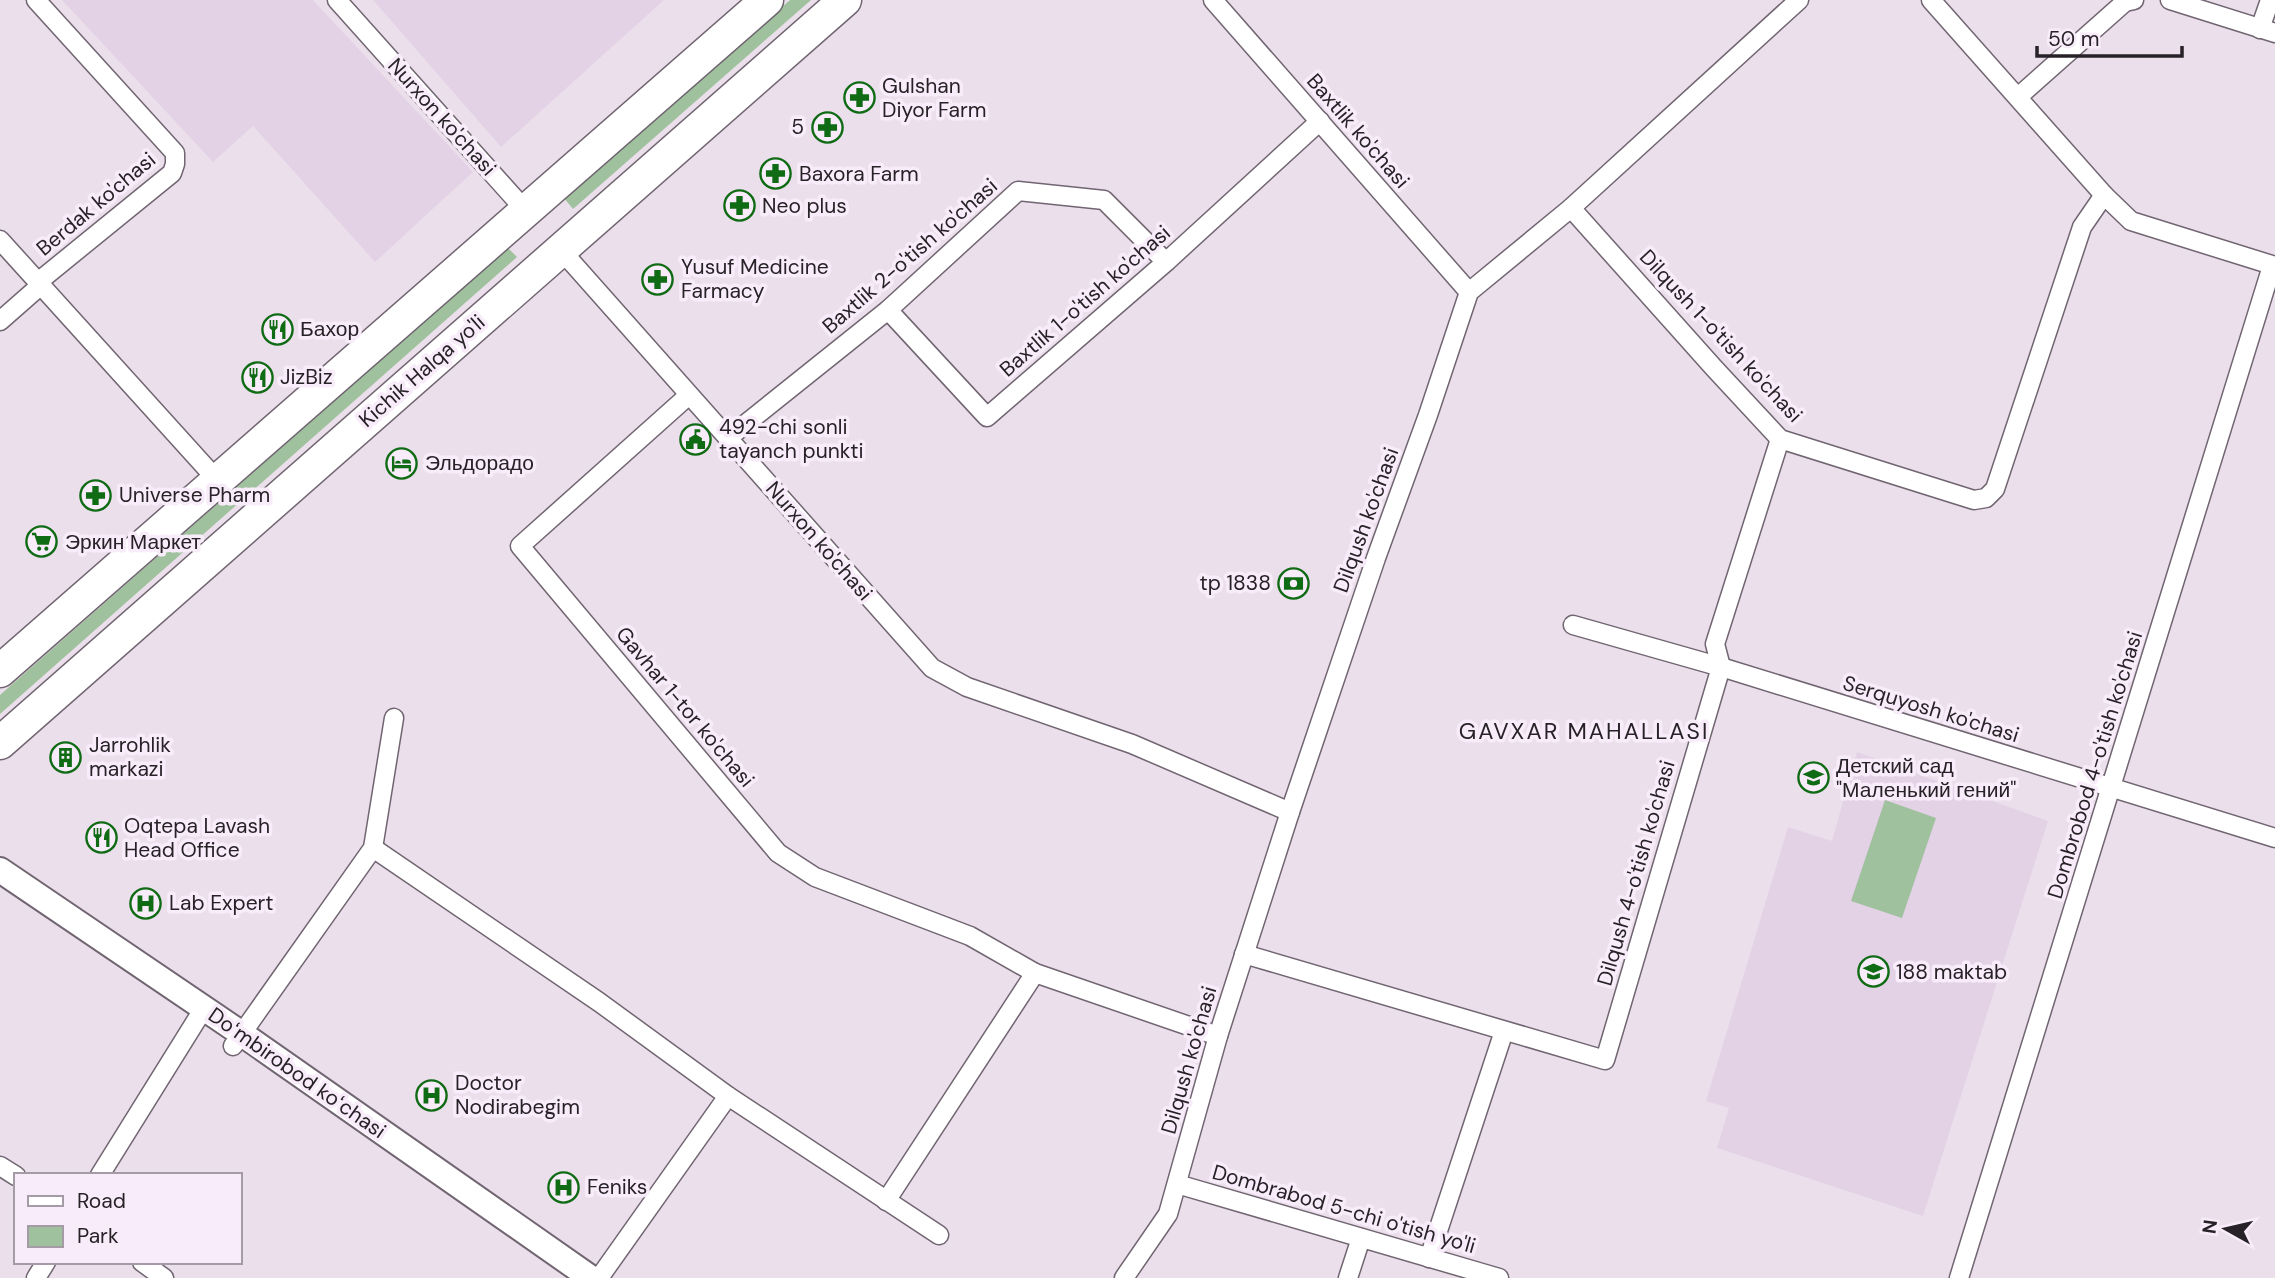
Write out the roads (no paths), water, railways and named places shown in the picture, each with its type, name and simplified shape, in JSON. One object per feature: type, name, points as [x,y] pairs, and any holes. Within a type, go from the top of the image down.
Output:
[{"type":"highway","points":[[0,671],[767,0]]},
{"type":"highway","name":"Kichik Halqa yo'li","points":[[0,743],[845,0]]},
{"type":"highway","name":"Nurxon ko'chasi","points":[[526,211],[561,250]]},
{"type":"main road","name":"Doʻmbirobod koʻchasi","points":[[0,870],[200,1015],[591,1278]]},
{"type":"main road","name":"Doʻmbirobod koʻchasi","points":[[7,896],[116,968],[200,1015]]},
{"type":"main road","name":"Doʻmbirobod koʻchasi","points":[[237,1040],[564,1278]]},
{"type":"street","name":"Berdak ko'chasi","points":[[0,321],[172,173],[176,159],[175,153],[36,0]]},
{"type":"street","name":"Nurxon ko'chasi","points":[[337,0],[526,211]]},
{"type":"street","name":"Baxtlik ko'chasi","points":[[1213,0],[1469,292]]},
{"type":"street","points":[[1469,292],[1571,208],[1799,0]]},
{"type":"street","points":[[1931,0],[2104,195],[2131,221],[2274,266]]},
{"type":"street","points":[[2018,97],[2125,2],[2134,0]]},
{"type":"street","points":[[2170,0],[2268,31],[2270,0]]},
{"type":"street","name":"Baxtlik 1-o'tish ko'chasi","points":[[888,310],[987,417],[1166,262],[1320,121]]},
{"type":"street","name":"Baxtlik 2-o'tish ko'chasi","points":[[729,438],[888,310],[1018,191],[1104,200],[1166,262]]},
{"type":"street","name":"Dilqush 1-o'tish ko'chasi","points":[[1571,208],[1780,439],[1974,500],[1986,498],[1995,489],[2082,227],[2104,195]]},
{"type":"street","points":[[0,240],[218,481]]},
{"type":"street","name":"Nurxon ko'chasi","points":[[561,250],[923,659],[944,676],[991,696],[1132,744],[1290,812]]},
{"type":"street","name":"Dombrobod 4-o'tish ko'chasi","points":[[1959,1278],[2274,266]]},
{"type":"street","name":"Dilqush ko'chasi","points":[[1125,1278],[1168,1214],[1217,1036],[1290,812],[1469,292]]},
{"type":"street","name":"Gavhar 1-tor ko'chasi","points":[[689,395],[520,546],[778,853],[815,877],[970,936],[1035,973],[1217,1036]]},
{"type":"street","name":"Dilqush 4-o'tish ko'chasi","points":[[1244,954],[1605,1060],[1721,667],[1715,644],[1780,439]]},
{"type":"street","name":"Serquyosh ko'chasi","points":[[1573,625],[1721,667],[2275,838]]},
{"type":"street","points":[[237,1040],[373,848],[394,718]]},
{"type":"street","points":[[373,848],[599,1002],[728,1096],[939,1235]]},
{"type":"street","points":[[886,1201],[1035,973]]},
{"type":"street","points":[[101,1173],[200,1015]]},
{"type":"street","points":[[1429,1258],[1504,1031]]},
{"type":"street","points":[[599,1278],[728,1096]]},
{"type":"street","name":"Dombrabod 5-chi o'tish yo'li","points":[[1177,1184],[1499,1278]]},
{"type":"street","points":[[1348,1278],[1361,1238]]},
{"type":"street","points":[[145,1264],[164,1278]]},
{"type":"place","name":"Gulshan Diyor Farm","points":[[859,98]]},
{"type":"place","name":"5","points":[[827,127]]},
{"type":"place","name":"Baxora Farm","points":[[776,174]]},
{"type":"place","name":"Neo plus","points":[[739,206]]},
{"type":"place","name":"Yusuf Medicine Farmacy","points":[[658,279]]},
{"type":"place","name":"Бахор","points":[[277,329]]},
{"type":"place","name":"JizBiz","points":[[257,377]]},
{"type":"place","name":"492-chi sonli tayanch punkti","points":[[696,439]]},
{"type":"place","name":"Эльдорадо","points":[[402,463]]},
{"type":"place","name":"Universe Pharm","points":[[96,495]]},
{"type":"place","name":"Эркин Маркет","points":[[42,542]]},
{"type":"place","name":"tp 1838","points":[[1294,583]]},
{"type":"place","name":"Jarrohlik markazi","points":[[66,757]]},
{"type":"place","name":"Детский сад \"Маленький гений\"","points":[[1813,778]]},
{"type":"place","name":"Oqtepa Lavash Head Office","points":[[101,838]]},
{"type":"place","name":"Lab Expert","points":[[146,903]]},
{"type":"place","name":"188 maktab","points":[[1873,972]]},
{"type":"place","name":"Doctor Nodirabegim","points":[[432,1095]]},
{"type":"place","name":"Feniks","points":[[564,1187]]},
{"type":"district","name":"GAVXAR MAHALLASI","points":[[1584,731]]}]
